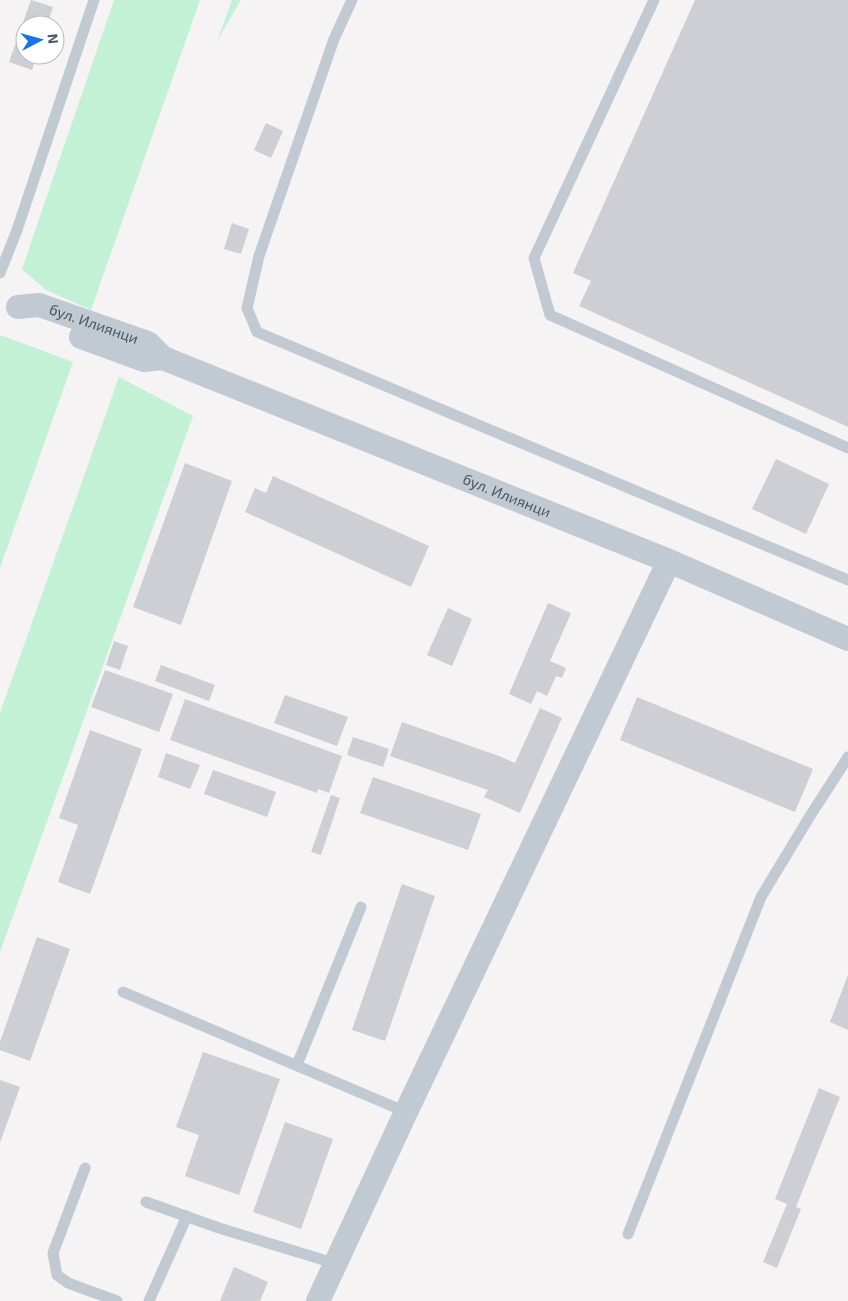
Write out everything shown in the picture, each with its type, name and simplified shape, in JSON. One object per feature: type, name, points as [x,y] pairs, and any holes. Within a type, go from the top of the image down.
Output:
[{"type":"street","name":"бул. Илиянци","points":[[9,303],[35,320],[144,360],[163,358],[669,561],[848,639]]},
{"type":"street","points":[[318,1301],[669,561]]},
{"type":"lane","points":[[0,273],[17,230],[94,0]]},
{"type":"lane","points":[[352,0],[334,39],[259,256],[248,308],[257,332],[848,580]]},
{"type":"lane","points":[[654,0],[534,258],[550,315],[848,448]]},
{"type":"lane","points":[[628,1234],[761,897],[848,757]]},
{"type":"lane","points":[[297,1064],[361,907]]},
{"type":"lane","points":[[122,992],[297,1064],[406,1112]]},
{"type":"lane","points":[[85,1168],[53,1253],[57,1275],[68,1283],[117,1301]]},
{"type":"lane","points":[[146,1202],[219,1228],[337,1264]]},
{"type":"lane","points":[[149,1301],[187,1216]]},
{"type":"green space","points":[[114,0],[200,0],[91,310],[46,290],[22,269]]},
{"type":"green space","points":[[232,0],[241,0],[217,41]]},
{"type":"green space","points":[[0,335],[73,362],[0,568]]},
{"type":"green space","points":[[119,377],[193,416],[0,952],[0,713]]},
{"type":"building","points":[[31,0],[53,7],[50,15],[26,15]]},
{"type":"building","points":[[695,0],[848,0],[848,427],[579,306],[591,281],[573,273]]},
{"type":"building","points":[[15,45],[15,64],[9,62]]},
{"type":"building","points":[[18,65],[34,65],[32,70]]},
{"type":"building","points":[[266,123],[283,131],[271,158],[254,150]]},
{"type":"building","points":[[232,223],[249,229],[241,254],[224,249]]},
{"type":"building","points":[[776,459],[829,484],[806,534],[752,509]]},
{"type":"building","points":[[185,463],[232,481],[181,625],[133,607]]},
{"type":"building","points":[[273,476],[429,546],[411,587],[245,512],[255,488],[266,493]]},
{"type":"building","points":[[548,603],[571,613],[550,661],[566,668],[562,678],[556,676],[547,696],[537,691],[531,704],[509,694]]},
{"type":"building","points":[[448,608],[472,619],[452,666],[427,655]]},
{"type":"building","points":[[114,641],[128,646],[120,670],[106,665]]},
{"type":"building","points":[[161,665],[215,685],[209,701],[155,681]]},
{"type":"building","points":[[105,670],[173,694],[159,732],[91,707]]},
{"type":"building","points":[[285,695],[348,717],[337,746],[274,723]]},
{"type":"building","points":[[637,697],[813,769],[795,812],[620,740]]},
{"type":"building","points":[[185,699],[342,756],[329,793],[318,789],[317,793],[170,740]]},
{"type":"building","points":[[540,708],[562,718],[520,813],[484,797],[488,790],[390,756],[402,722],[515,763]]},
{"type":"building","points":[[90,730],[142,749],[90,894],[58,882],[78,825],[59,818]]},
{"type":"building","points":[[353,737],[389,749],[383,767],[347,755]]},
{"type":"building","points":[[166,753],[200,765],[190,789],[158,777]]},
{"type":"building","points":[[213,770],[276,792],[267,817],[204,794]]},
{"type":"building","points":[[373,777],[481,814],[468,850],[360,813]]},
{"type":"building","points":[[331,795],[340,798],[321,855],[311,852]]},
{"type":"building","points":[[402,884],[435,896],[385,1041],[352,1030]]},
{"type":"building","points":[[37,937],[70,949],[30,1061],[0,1050],[0,1042]]},
{"type":"building","points":[[848,975],[848,1030],[830,1022]]},
{"type":"building","points":[[203,1052],[280,1079],[239,1195],[185,1176],[199,1135],[176,1127]]},
{"type":"building","points":[[0,1080],[20,1087],[0,1143]]},
{"type":"building","points":[[819,1088],[840,1097],[796,1207],[801,1209],[777,1268],[763,1262],[787,1204],[775,1199]]},
{"type":"building","points":[[285,1122],[333,1139],[301,1229],[253,1212]]},
{"type":"building","points":[[234,1267],[268,1282],[260,1301],[220,1301]]}]
